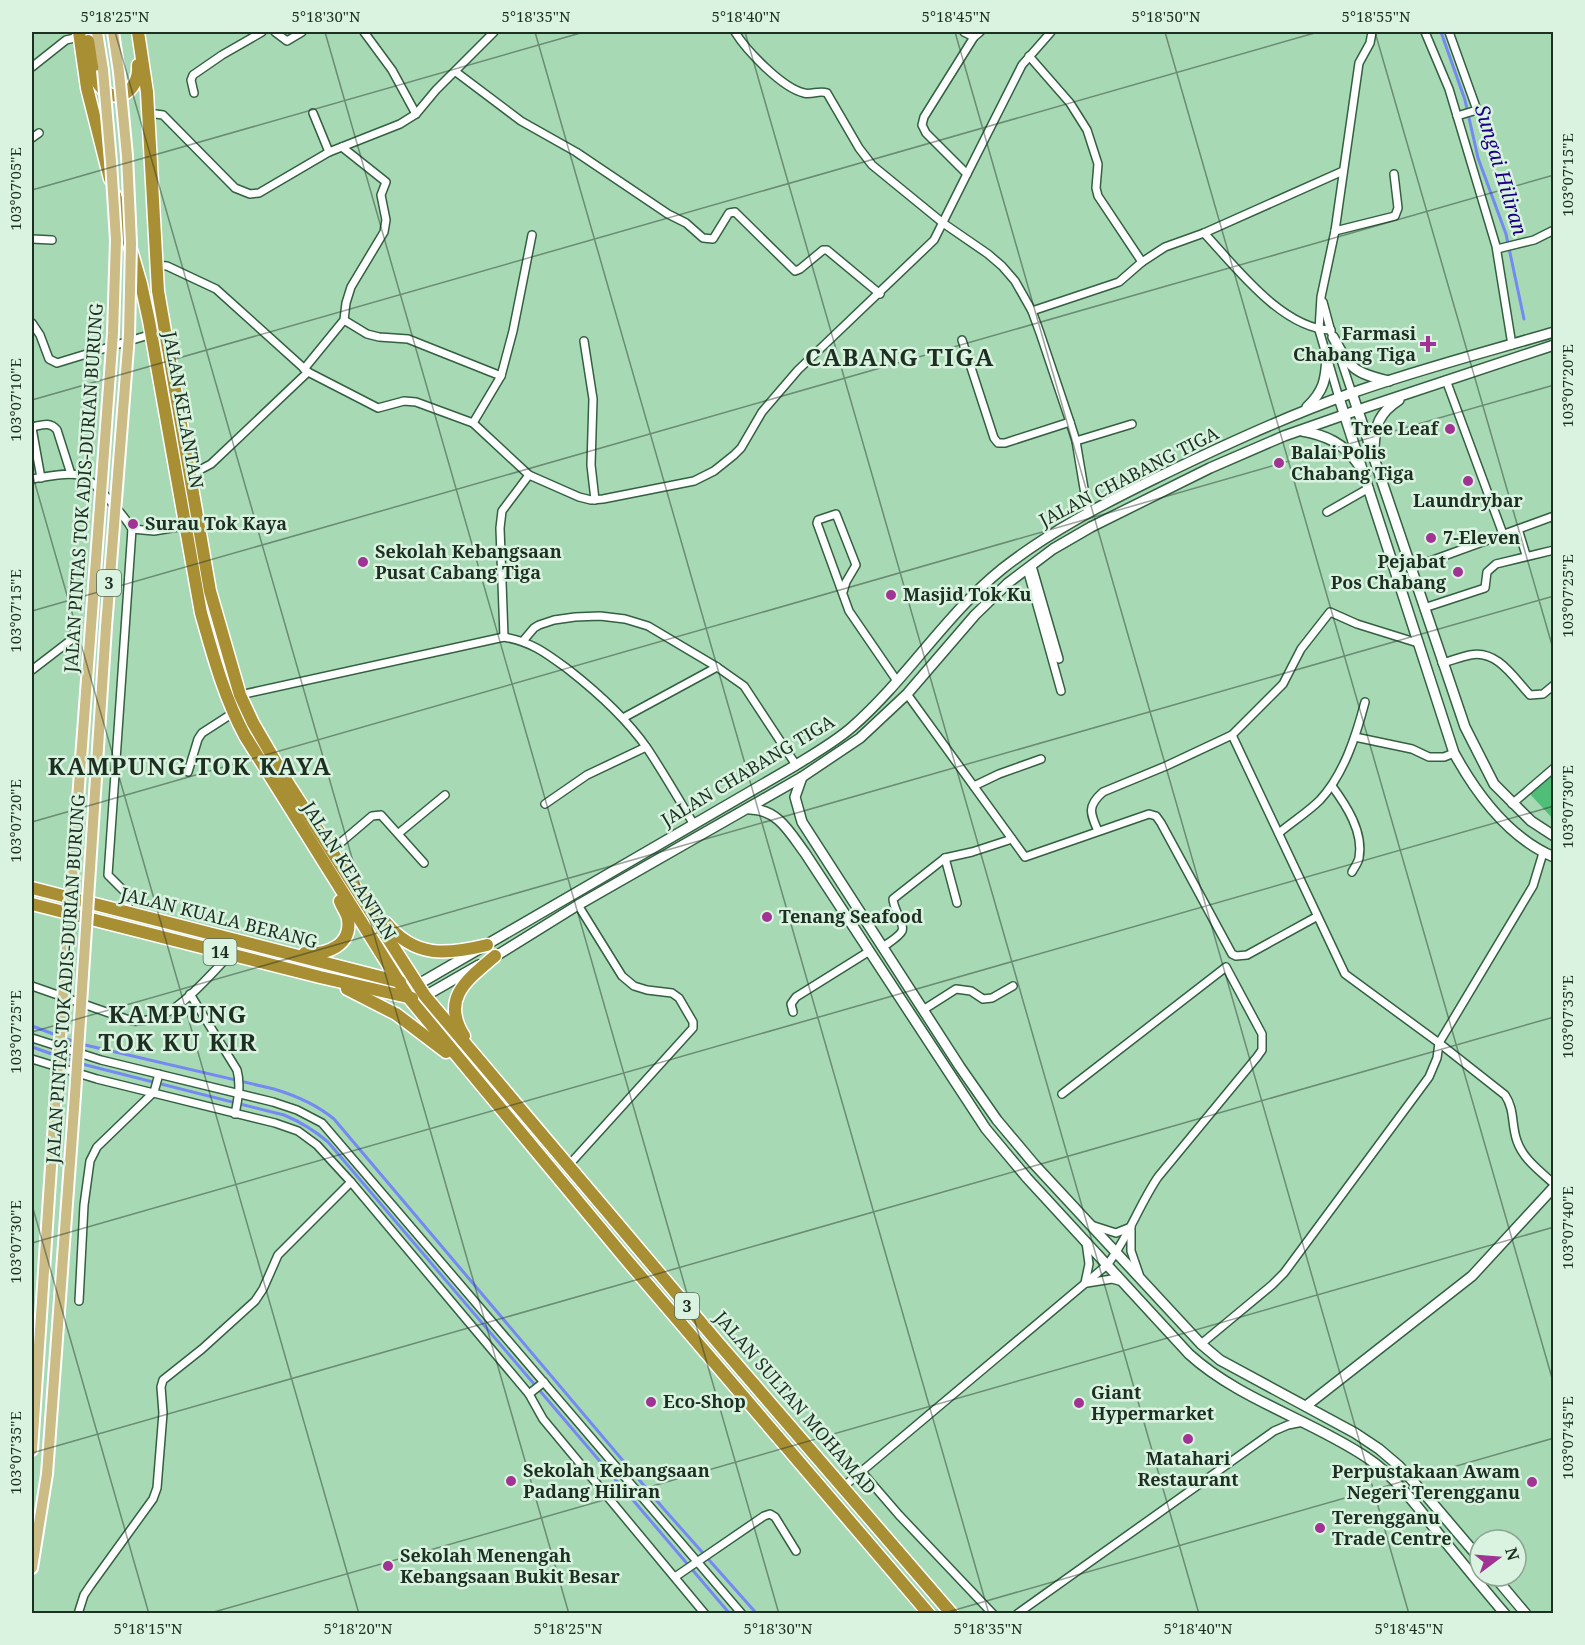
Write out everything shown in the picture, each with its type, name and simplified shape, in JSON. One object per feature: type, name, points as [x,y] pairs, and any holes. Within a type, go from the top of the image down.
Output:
[{"type":"highway","points":[[86,33],[98,83],[108,93],[121,95],[133,88],[138,76],[136,32]]},
{"type":"highway","name":"JALAN KELANTAN","points":[[136,32],[146,83],[159,291],[210,591],[240,695],[265,746],[425,996]]},
{"type":"highway","name":"JALAN KELANTAN","points":[[86,33],[87,88],[99,141],[141,284],[152,334],[201,613],[232,713],[328,871],[409,998]]},
{"type":"highway","points":[[265,948],[313,954],[326,952],[343,941],[348,919],[328,871]]},
{"type":"highway","name":"JALAN KUALA BERANG","points":[[32,888],[398,982],[417,984]]},
{"type":"highway","points":[[359,892],[398,937],[410,944],[429,950],[449,952],[487,945]]},
{"type":"highway","name":"JALAN KUALA BERANG","points":[[32,904],[409,998],[425,996]]},
{"type":"highway","points":[[485,1069],[460,1029],[455,1007],[460,989],[465,982],[495,957]]},
{"type":"highway","points":[[320,977],[378,1003],[413,1025],[457,1062],[487,1093]]},
{"type":"highway","name":"JALAN SULTAN MOHAMAD","points":[[425,996],[952,1614]]},
{"type":"highway","name":"JALAN SULTAN MOHAMAD","points":[[409,998],[625,1258],[929,1614]]},
{"type":"main road","name":"JALAN PINTAS TOK ADIS-DURIAN BURUNG","points":[[32,1568],[47,1474],[106,627],[129,335],[131,243],[127,156],[113,32]]},
{"type":"main road","name":"JALAN PINTAS TOK ADIS-DURIAN BURUNG","points":[[32,1450],[56,1092],[115,303],[116,240],[103,70],[86,33]]},
{"type":"main road","points":[[1332,333],[1350,365],[1358,372],[1391,381]]},
{"type":"main road","name":"JALAN CHABANG TIGA","points":[[417,984],[796,765],[853,726],[897,681],[964,605],[1001,570],[1047,536],[1088,512],[1206,453],[1303,411],[1352,393],[1550,333]]},
{"type":"main road","name":"JALAN CHABANG TIGA","points":[[425,996],[495,957],[578,905],[802,777],[860,738],[907,694],[975,615],[1008,583],[1053,549],[1091,527],[1195,475],[1299,431],[1552,345]]},
{"type":"main road","points":[[1303,411],[1318,397],[1323,386],[1327,356]]},
{"type":"main road","points":[[1352,393],[1465,727],[1494,784],[1531,821],[1554,836]]},
{"type":"main road","points":[[1374,456],[1375,431],[1379,420],[1386,409],[1408,393]]},
{"type":"main road","points":[[1339,398],[1454,753],[1481,796],[1517,834],[1543,853],[1554,857]]},
{"type":"main road","points":[[1299,431],[1336,441],[1351,455],[1364,473]]},
{"type":"main road","points":[[802,777],[795,797],[798,812],[840,882],[997,1120],[1089,1224],[1201,1344],[1220,1360],[1355,1433],[1379,1449],[1399,1466],[1468,1545]]},
{"type":"main road","points":[[747,809],[761,809],[783,823],[986,1129],[1027,1178],[1107,1265],[1203,1367],[1346,1444],[1389,1476],[1504,1614]]},
{"type":"main road","points":[[828,890],[840,882]]},
{"type":"main road","points":[[1306,1406],[1472,1275],[1554,1186]]},
{"type":"main road","points":[[1504,1588],[1526,1614]]},
{"type":"street","points":[[66,32],[66,40]]},
{"type":"street","points":[[194,93],[191,80],[193,75],[262,32]]},
{"type":"street","points":[[275,32],[287,41],[302,32]]},
{"type":"street","points":[[364,32],[392,70],[416,114]]},
{"type":"street","points":[[148,113],[163,115],[235,188],[250,194],[267,189],[329,152],[400,124],[416,114],[436,90],[494,32]]},
{"type":"street","points":[[735,32],[741,42],[761,63],[783,81],[803,93],[821,91],[827,93],[865,157],[943,223],[1002,266],[1015,281],[1032,311],[1070,422],[1076,441],[1088,512]]},
{"type":"street","points":[[964,32],[977,34],[924,117],[922,125],[926,133],[968,174]]},
{"type":"street","points":[[156,265],[167,266],[216,289],[306,371],[378,408],[410,401],[473,423],[529,475],[579,497],[595,500],[694,481],[714,471],[741,448],[762,412],[798,370],[934,240],[1029,56],[1051,32]]},
{"type":"street","points":[[1339,398],[1319,330],[1322,297],[1335,231],[1359,63],[1370,43],[1372,32]]},
{"type":"street","points":[[1425,32],[1439,61],[1497,249],[1515,344]]},
{"type":"street","points":[[1449,32],[1477,110],[1457,116]]},
{"type":"street","points":[[32,67],[66,40],[86,33]]},
{"type":"street","points":[[1029,56],[1070,103],[1087,130],[1098,164],[1096,188],[1098,196],[1142,262]]},
{"type":"street","points":[[456,72],[522,121],[576,152],[668,214],[680,219],[703,238],[713,239],[729,213],[735,212],[795,271],[823,250],[827,250],[880,294]]},
{"type":"street","points":[[313,113],[329,152]]},
{"type":"street","points":[[32,138],[39,133]]},
{"type":"street","points":[[190,475],[211,464],[306,371],[344,320],[351,287],[384,232],[386,220],[381,195],[386,182],[342,147]]},
{"type":"street","points":[[1032,311],[1119,282],[1142,262],[1173,243],[1204,233],[1343,171]]},
{"type":"street","points":[[1335,231],[1395,216],[1398,208],[1394,174]]},
{"type":"street","points":[[1497,249],[1544,236],[1554,230]]},
{"type":"street","points":[[1204,233],[1278,308],[1298,321],[1332,333]]},
{"type":"street","points":[[473,423],[501,376],[513,331],[532,236]]},
{"type":"street","points":[[32,239],[52,240]]},
{"type":"street","points":[[1322,297],[1352,393]]},
{"type":"street","points":[[344,320],[366,334],[408,339],[501,376]]},
{"type":"street","points":[[32,323],[40,335],[49,359],[57,363],[152,334]]},
{"type":"street","points":[[962,340],[994,438],[998,443],[1005,443],[1070,422]]},
{"type":"street","points":[[584,341],[593,399],[591,465],[595,500]]},
{"type":"street","points":[[1446,380],[1503,534]]},
{"type":"street","points":[[41,478],[32,427],[48,423],[57,430],[71,474]]},
{"type":"street","points":[[1076,441],[1132,424]]},
{"type":"street","points":[[32,479],[71,474],[86,477],[126,517],[132,529],[108,875],[126,893],[129,913]]},
{"type":"street","points":[[504,637],[502,511],[529,475]]},
{"type":"street","points":[[1327,512],[1368,488]]},
{"type":"street","points":[[843,592],[856,565],[836,514],[818,520],[816,523],[849,611],[897,681]]},
{"type":"street","points":[[1411,568],[1554,516]]},
{"type":"street","points":[[132,529],[154,531],[184,526]]},
{"type":"street","points":[[1518,529],[1526,555]]},
{"type":"street","points":[[1424,608],[1485,588],[1490,567],[1526,555],[1554,550]]},
{"type":"street","points":[[1029,567],[1059,659]]},
{"type":"street","points":[[1029,567],[1061,691]]},
{"type":"street","points":[[1098,831],[1092,817],[1091,806],[1095,799],[1103,792],[1232,735],[1283,684],[1301,649],[1330,612],[1357,624],[1418,643]]},
{"type":"street","points":[[523,641],[534,628],[554,620],[575,616],[625,619],[648,626],[717,667],[744,686],[796,765]]},
{"type":"street","points":[[32,670],[71,640],[76,626]]},
{"type":"street","points":[[240,695],[504,637],[523,641],[547,653],[588,684],[623,718],[646,747],[693,823]]},
{"type":"street","points":[[1442,663],[1470,654],[1482,654],[1492,657],[1501,664],[1530,695],[1543,694],[1554,685]]},
{"type":"street","points":[[623,718],[717,667]]},
{"type":"street","points":[[907,694],[1025,857],[1143,815],[1156,816],[1232,954],[1247,955],[1316,917]]},
{"type":"street","points":[[1279,832],[1319,801],[1332,786],[1355,737],[1365,702]]},
{"type":"street","points":[[188,772],[202,733],[232,713]]},
{"type":"street","points":[[1232,735],[1279,832],[1316,917],[1345,974],[1505,1095],[1511,1104],[1516,1140],[1522,1152],[1554,1186]]},
{"type":"street","points":[[1355,737],[1413,749],[1429,757],[1444,757],[1454,753]]},
{"type":"street","points":[[545,804],[587,775],[646,747]]},
{"type":"street","points":[[974,786],[1041,759]]},
{"type":"street","points":[[1512,804],[1554,768]]},
{"type":"street","points":[[1332,786],[1354,822],[1359,858],[1352,872]]},
{"type":"street","points":[[399,833],[445,795]]},
{"type":"street","points":[[332,850],[372,816],[381,815],[424,863]]},
{"type":"street","points":[[883,947],[902,932],[903,927],[893,905],[893,898],[945,858],[972,852],[1012,838]]},
{"type":"street","points":[[1201,1344],[1284,1273],[1429,1077],[1437,1058],[1439,1043],[1533,886],[1543,853]]},
{"type":"street","points":[[945,858],[957,903]]},
{"type":"street","points":[[568,1166],[693,1028],[693,1022],[679,998],[672,993],[641,988],[622,976],[578,905]]},
{"type":"street","points":[[793,1012],[791,1004],[796,997],[868,952]]},
{"type":"street","points":[[32,986],[132,1021],[144,1022],[168,1013],[230,955]]},
{"type":"street","points":[[843,1486],[1107,1265],[1131,1227],[1144,1197],[1158,1177],[1262,1050],[1262,1034],[1226,968],[1062,1094]]},
{"type":"street","points":[[923,1010],[956,989],[971,991],[983,999],[992,998],[1014,986]]},
{"type":"street","points":[[190,994],[232,1059],[240,1081],[236,1111]]},
{"type":"street","points":[[32,1038],[101,1060],[157,1083],[308,1136],[697,1562],[741,1614]]},
{"type":"street","points":[[32,1059],[97,1079],[157,1083],[297,1110],[322,1123],[536,1388],[543,1419],[705,1614]]},
{"type":"street","points":[[79,1301],[84,1205],[90,1161],[97,1147],[157,1083]]},
{"type":"street","points":[[78,1614],[84,1595],[153,1499],[157,1488],[163,1413],[161,1387],[163,1380],[255,1301],[278,1255],[351,1182]]},
{"type":"street","points":[[1089,1224],[1116,1233],[1131,1227]]},
{"type":"street","points":[[1131,1227],[1131,1251],[1143,1282]]},
{"type":"street","points":[[1085,1241],[1089,1264],[1085,1283]]},
{"type":"street","points":[[1085,1283],[1112,1279],[1123,1282]]},
{"type":"street","points":[[1017,1614],[1274,1431],[1303,1422]]},
{"type":"street","points":[[861,1471],[899,1515],[993,1614]]},
{"type":"street","points":[[675,1577],[770,1514],[775,1516],[796,1551]]},
{"type":"green space","points":[[1553,772],[1553,819],[1529,793]]},
{"type":"waterway","name":"Sungai Hiliran","points":[[1441,32],[1465,100],[1478,158],[1506,234],[1524,319]]},
{"type":"waterway","points":[[32,1026],[75,1042]]},
{"type":"waterway","points":[[81,1044],[274,1089],[306,1101],[334,1119],[663,1508],[757,1614]]},
{"type":"waterway","points":[[32,1047],[55,1055]]},
{"type":"waterway","points":[[62,1057],[284,1115],[296,1120],[328,1142],[730,1614]]},
{"type":"place","name":"Farmasi Chabang Tiga","points":[[1428,344]]},
{"type":"place","name":"Tree Leaf","points":[[1450,429]]},
{"type":"place","name":"Balai Polis Chabang Tiga","points":[[1279,463]]},
{"type":"place","name":"Laundrybar","points":[[1468,481]]},
{"type":"place","name":"Surau Tok Kaya","points":[[133,524]]},
{"type":"place","name":"7-Eleven","points":[[1431,538]]},
{"type":"place","name":"Sekolah Kebangsaan Pusat Cabang Tiga","points":[[363,562]]},
{"type":"place","name":"Pejabat Pos Chabang","points":[[1458,572]]},
{"type":"place","name":"Masjid Tok Ku","points":[[891,595]]},
{"type":"place","name":"Tenang Seafood","points":[[767,917]]},
{"type":"place","name":"Eco-Shop","points":[[651,1402]]},
{"type":"place","name":"Giant Hypermarket","points":[[1079,1403]]},
{"type":"place","name":"Matahari Restaurant","points":[[1188,1439]]},
{"type":"place","name":"Sekolah Kebangsaan Padang Hiliran","points":[[511,1481]]},
{"type":"place","name":"Perpustakaan Awam Negeri Terengganu","points":[[1532,1482]]},
{"type":"place","name":"Terengganu Trade Centre","points":[[1320,1528]]},
{"type":"place","name":"Sekolah Menengah Kebangsaan Bukit Besar","points":[[388,1566]]},
{"type":"district","name":"CABANG TIGA","points":[[900,358]]},
{"type":"district","name":"KAMPUNG TOK KAYA","points":[[190,767]]},
{"type":"district","name":"KAMPUNG TOK KU KIR","points":[[178,1029]]}]
